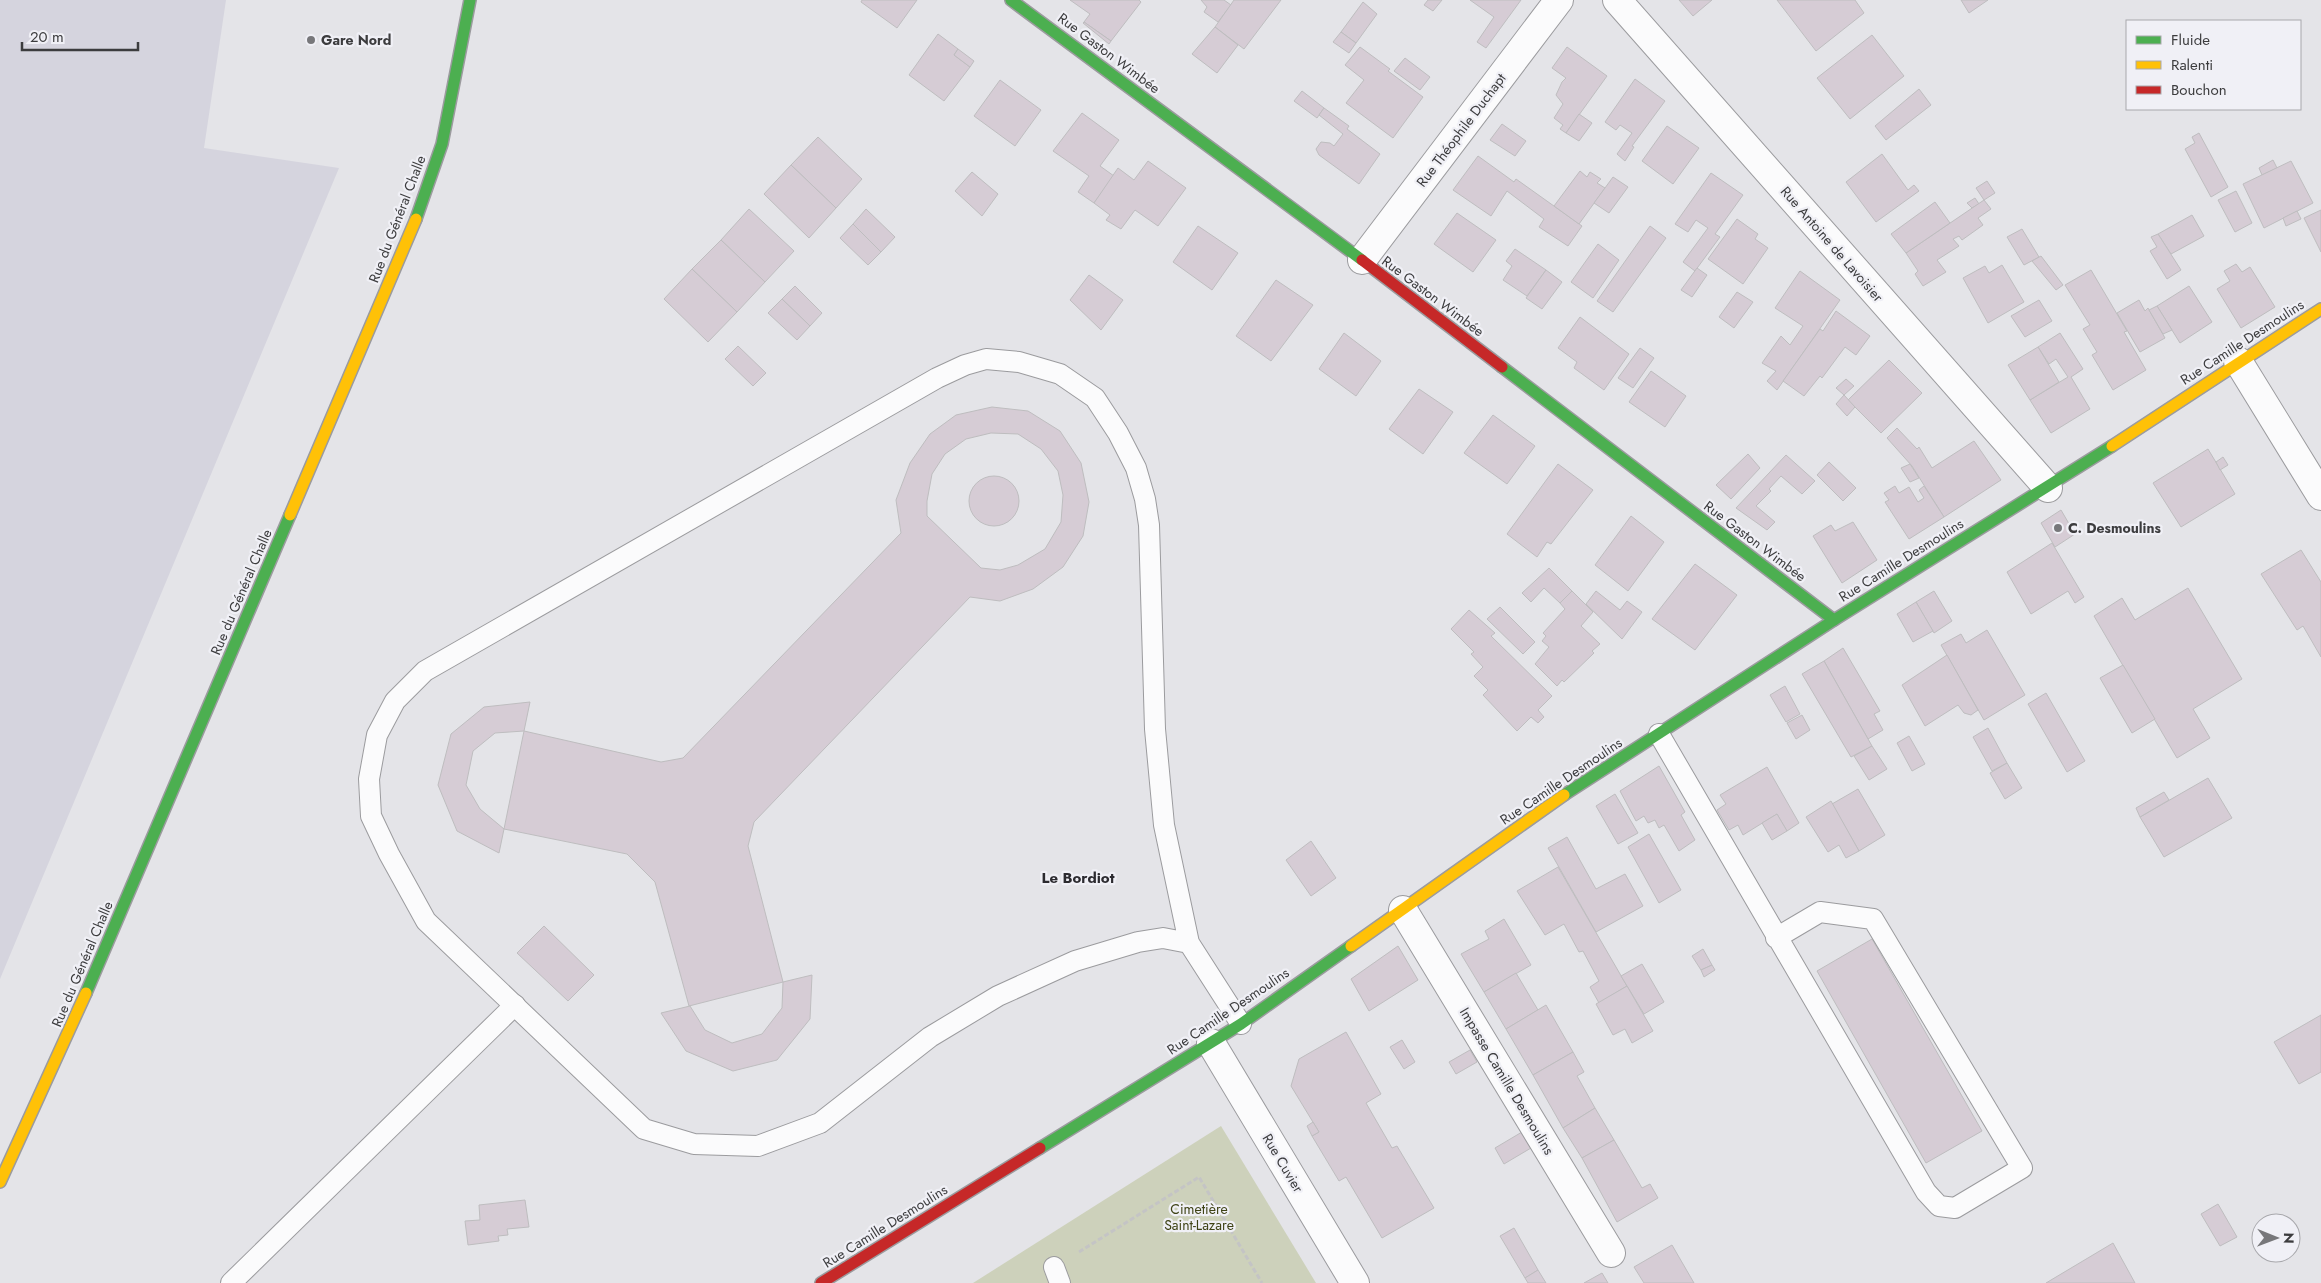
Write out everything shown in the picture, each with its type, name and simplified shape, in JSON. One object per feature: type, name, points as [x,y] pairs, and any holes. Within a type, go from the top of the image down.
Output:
[{"type":"street","name":"Rue du Général Challe","points":[[0,1182],[83,1001],[415,221],[442,144],[470,0]]},
{"type":"street","name":"Rue Gaston Wimbée","points":[[1011,0],[1362,260],[1834,620]]},
{"type":"street","name":"Rue Théophile Duchapt","points":[[1362,260],[1559,0]]},
{"type":"street","name":"Rue Antoine de Lavoisier","points":[[1617,0],[2048,488]]},
{"type":"street","name":"Rue Camille Desmoulins","points":[[822,1283],[1241,1024],[1560,798],[1834,620],[2048,488],[2238,361],[2321,309]]},
{"type":"street","points":[[2238,361],[2321,496]]},
{"type":"street","name":"Impasse Camille Desmoulins","points":[[1403,910],[1611,1253]]},
{"type":"street","name":"Rue Cuvier","points":[[1211,1043],[1354,1283]]},
{"type":"lane","points":[[1189,944],[1163,938],[1138,942],[1075,961],[998,996],[930,1037],[820,1124],[758,1146],[694,1144],[644,1129],[426,921],[389,854],[371,816],[369,779],[377,735],[395,701],[425,671],[937,378],[965,364],[986,359],[1019,362],[1060,374],[1095,398],[1118,433],[1136,468],[1145,498],[1149,526],[1155,729],[1164,825],[1189,944],[1241,1024]]},
{"type":"lane","points":[[1659,734],[1776,938],[1926,1192],[1939,1206],[1955,1208],[2022,1168],[1873,919],[1820,912],[1776,938]]},
{"type":"lane","points":[[231,1283],[515,1005]]},
{"type":"path","points":[[1057,1275],[1199,1177],[1262,1283]]},
{"type":"shaded area","points":[[0,0],[226,0],[204,148],[339,168],[0,979]]},
{"type":"green space","name":"Cimetière Saint-Lazare","points":[[1221,1126],[1316,1283],[973,1283]]},
{"type":"building","points":[[862,0],[917,0],[897,28],[861,2]]},
{"type":"building","points":[[1070,0],[1139,0],[1141,2],[1111,41],[1084,22],[1090,14]]},
{"type":"building","points":[[1201,0],[1224,0],[1231,5],[1218,22],[1204,12],[1207,7]]},
{"type":"building","points":[[1234,0],[1281,0],[1244,49],[1215,27]]},
{"type":"building","points":[[1428,0],[1442,0],[1433,11],[1424,5]]},
{"type":"building","points":[[1470,0],[1521,0],[1486,48],[1477,42],[1494,17]]},
{"type":"building","points":[[1679,0],[1712,0],[1693,16]]},
{"type":"building","points":[[1777,0],[1855,0],[1864,13],[1816,51]]},
{"type":"building","points":[[1961,0],[1988,0],[1969,13]]},
{"type":"building","points":[[1363,2],[1377,14],[1356,43],[1341,32]]},
{"type":"building","points":[[1083,23],[1111,41],[1109,44]]},
{"type":"building","points":[[1215,27],[1238,45],[1217,73],[1192,54]]},
{"type":"building","points":[[1341,32],[1356,43],[1349,53],[1333,42]]},
{"type":"building","points":[[938,34],[958,49],[954,55],[970,67],[944,101],[909,75]]},
{"type":"building","points":[[1872,35],[1904,76],[1850,119],[1817,78]]},
{"type":"building","points":[[1360,47],[1423,97],[1393,138],[1346,103],[1364,80],[1345,65]]},
{"type":"building","points":[[1567,47],[1607,76],[1566,133],[1560,129],[1563,125],[1554,118],[1563,104],[1556,95],[1566,78],[1552,68]]},
{"type":"building","points":[[958,49],[974,61],[970,67],[954,55]]},
{"type":"building","points":[[1405,58],[1430,77],[1420,90],[1394,71]]},
{"type":"building","points":[[1635,79],[1665,101],[1632,146],[1634,147],[1625,161],[1617,154],[1632,133],[1620,125],[1616,130],[1605,122]]},
{"type":"building","points":[[1000,80],[1041,110],[1015,146],[974,116]]},
{"type":"building","points":[[1919,89],[1931,105],[1886,140],[1875,126]]},
{"type":"building","points":[[1302,91],[1324,108],[1317,118],[1294,101]]},
{"type":"building","points":[[1324,108],[1349,126],[1347,129],[1380,154],[1359,184],[1319,155],[1316,149],[1321,142],[1330,143],[1334,146],[1343,134],[1319,115]]},
{"type":"building","points":[[1082,113],[1119,140],[1100,166],[1114,176],[1094,203],[1078,192],[1089,176],[1053,151]]},
{"type":"building","points":[[1579,114],[1592,123],[1579,141],[1566,133]]},
{"type":"building","points":[[1502,124],[1526,141],[1515,156],[1490,140]]},
{"type":"building","points":[[1667,126],[1699,148],[1673,184],[1642,161]]},
{"type":"building","points":[[2199,133],[2228,187],[2211,197],[2185,149],[2195,143],[2192,137]]},
{"type":"building","points":[[818,137],[862,179],[836,208],[791,165]]},
{"type":"building","points":[[1882,154],[1908,190],[1914,185],[1919,191],[1876,222],[1846,182]]},
{"type":"building","points":[[1478,156],[1514,182],[1516,179],[1582,226],[1568,246],[1539,227],[1544,219],[1507,191],[1491,216],[1453,190]]},
{"type":"building","points":[[2273,160],[2277,168],[2262,175],[2259,168]]},
{"type":"building","points":[[1148,161],[1186,188],[1158,226],[1135,210],[1121,229],[1106,220],[1110,215],[1094,203],[1118,168],[1134,180]]},
{"type":"building","points":[[2291,161],[2313,203],[2264,228],[2243,184]]},
{"type":"building","points":[[791,165],[836,208],[809,238],[764,194]]},
{"type":"building","points":[[1580,171],[1587,177],[1590,172],[1601,179],[1597,183],[1605,188],[1579,224],[1554,206]]},
{"type":"building","points":[[972,172],[998,194],[982,216],[955,191]]},
{"type":"building","points":[[1711,173],[1743,195],[1715,234],[1720,237],[1695,271],[1683,262],[1708,228],[1696,220],[1688,232],[1675,224]]},
{"type":"building","points":[[1613,177],[1628,187],[1609,213],[1594,203]]},
{"type":"building","points":[[1987,181],[1995,193],[1984,200],[1976,188]]},
{"type":"building","points":[[2236,191],[2252,223],[2235,232],[2218,200]]},
{"type":"building","points":[[1975,198],[1979,204],[1972,208],[1967,203]]},
{"type":"building","points":[[1984,200],[1991,209],[1978,218],[1983,225],[1962,240],[1959,236],[1953,239],[1959,246],[1937,260],[1946,272],[1923,286],[1915,274],[1918,271],[1906,253]]},
{"type":"building","points":[[1935,202],[1950,223],[1906,253],[1891,234]]},
{"type":"building","points":[[749,209],[794,251],[765,282],[721,240]]},
{"type":"building","points":[[866,209],[895,237],[881,252],[853,224]]},
{"type":"building","points":[[2321,210],[2321,252],[2304,218]]},
{"type":"building","points":[[2297,211],[2301,219],[2286,226],[2283,218]]},
{"type":"building","points":[[1457,213],[1496,240],[1473,272],[1434,244]]},
{"type":"building","points":[[2192,215],[2204,236],[2171,254],[2158,234]]},
{"type":"building","points":[[1737,219],[1758,234],[1755,239],[1768,248],[1743,284],[1708,259]]},
{"type":"building","points":[[853,224],[881,252],[868,265],[840,238]]},
{"type":"building","points":[[1198,226],[1238,253],[1212,290],[1173,262]]},
{"type":"building","points":[[1650,226],[1666,238],[1613,312],[1597,301]]},
{"type":"building","points":[[2022,229],[2039,257],[2024,265],[2007,237]]},
{"type":"building","points":[[2158,234],[2181,270],[2167,279],[2150,251],[2157,247],[2151,237]]},
{"type":"building","points":[[721,240],[765,282],[737,312],[692,269]]},
{"type":"building","points":[[1598,244],[1619,260],[1593,298],[1571,282]]},
{"type":"building","points":[[1515,249],[1546,270],[1527,296],[1503,280],[1512,266],[1506,261]]},
{"type":"building","points":[[2041,256],[2063,285],[2056,290],[2032,261]]},
{"type":"building","points":[[2236,264],[2242,272],[2250,267],[2275,307],[2241,328],[2217,289],[2230,281],[2224,271]]},
{"type":"building","points":[[2002,265],[2024,302],[1988,323],[1963,278],[1985,266],[1989,273]]},
{"type":"building","points":[[1697,268],[1707,275],[1692,297],[1681,290]]},
{"type":"building","points":[[692,269],[737,312],[708,342],[664,299]]},
{"type":"building","points":[[1546,270],[1562,282],[1542,309],[1526,298]]},
{"type":"building","points":[[2091,270],[2127,331],[2124,332],[2146,370],[2113,390],[2092,355],[2097,352],[2083,329],[2090,325],[2065,285]]},
{"type":"building","points":[[1800,271],[1840,300],[1777,390],[1767,381],[1776,371],[1762,363],[1781,336],[1790,345],[1803,326],[1775,308]]},
{"type":"building","points":[[1089,275],[1123,300],[1101,330],[1070,300]]},
{"type":"building","points":[[1276,280],[1313,305],[1271,361],[1236,336]]},
{"type":"building","points":[[795,286],[822,313],[810,326],[782,299]]},
{"type":"building","points":[[2189,286],[2212,322],[2180,343],[2157,306]]},
{"type":"building","points":[[1737,292],[1753,302],[1734,328],[1719,317]]},
{"type":"building","points":[[782,299],[810,326],[797,340],[768,313]]},
{"type":"building","points":[[2039,300],[2052,321],[2025,337],[2011,316]]},
{"type":"building","points":[[2139,300],[2145,311],[2148,308],[2165,338],[2140,352],[2117,313]]},
{"type":"building","points":[[2157,306],[2172,330],[2163,334],[2149,310]]},
{"type":"building","points":[[1836,311],[1870,336],[1856,355],[1845,347],[1822,378],[1820,376],[1804,396],[1783,381],[1820,329],[1823,331]]},
{"type":"building","points":[[1580,317],[1629,354],[1604,390],[1574,368],[1577,362],[1558,348]]},
{"type":"building","points":[[1344,333],[1381,361],[1356,396],[1319,369]]},
{"type":"building","points":[[2060,333],[2083,369],[2071,377],[2090,409],[2051,433],[2030,400],[2068,377],[2056,359],[2049,364],[2038,347]]},
{"type":"building","points":[[738,346],[766,373],[753,386],[725,359]]},
{"type":"building","points":[[2038,347],[2059,382],[2030,400],[2008,365]]},
{"type":"building","points":[[1640,348],[1654,358],[1633,388],[1618,378]]},
{"type":"building","points":[[1889,360],[1922,393],[1881,433],[1848,400]]},
{"type":"building","points":[[1651,371],[1686,396],[1665,427],[1629,402]]},
{"type":"building","points":[[1846,379],[1854,386],[1844,395],[1836,388]]},
{"type":"building","points":[[1419,389],[1453,412],[1423,454],[1389,429]]},
{"type":"building","points":[[1844,395],[1855,407],[1847,416],[1836,404]]},
{"type":"building","points":[[992,407],[1028,411],[1060,431],[1081,463],[1089,502],[1083,536],[1063,567],[1033,589],[1000,601],[970,597],[754,822],[748,846],[783,982],[689,1006],[655,882],[627,854],[504,829],[524,731],[661,762],[683,758],[901,533],[896,500],[910,463],[930,434],[956,415]],"holes":[[[991,433],[1018,434],[1041,449],[1058,471],[1063,495],[1061,522],[1045,549],[1018,565],[1000,570],[981,568],[927,516],[927,501],[932,474],[945,454],[966,439]]]},
{"type":"building","points":[[1493,415],[1535,446],[1507,484],[1464,453]]},
{"type":"building","points":[[1897,428],[1917,449],[1919,447],[1932,468],[1974,441],[2001,480],[1944,517],[1912,466],[1887,438]]},
{"type":"building","points":[[2208,449],[2235,494],[2181,527],[2153,483]]},
{"type":"building","points":[[1748,454],[1760,468],[1731,499],[1716,485]]},
{"type":"building","points":[[1786,455],[1815,481],[1802,494],[1781,476],[1769,489],[1771,491],[1756,506],[1775,522],[1767,530],[1736,508]]},
{"type":"building","points":[[2223,457],[2228,465],[2220,470],[2216,462]]},
{"type":"building","points":[[1829,462],[1856,488],[1843,501],[1817,475]]},
{"type":"building","points":[[1558,464],[1593,490],[1551,544],[1547,542],[1537,557],[1507,534]]},
{"type":"building","points":[[1910,464],[1919,478],[1910,482],[1901,468]]},
{"type":"building","points":[[994,476],[1003,478],[1014,487],[1019,501],[1017,510],[1008,521],[994,526],[985,524],[974,515],[969,501],[971,492],[980,481]]},
{"type":"building","points":[[1895,486],[1899,493],[1909,487],[1918,502],[1924,498],[1919,490],[1924,486],[1944,517],[1909,539],[1885,502],[1889,500],[1884,493]]},
{"type":"building","name":"C. Desmoulins","points":[[2061,510],[2075,534],[2055,547],[2041,523]]},
{"type":"building","points":[[1631,516],[1664,542],[1628,591],[1595,565]]},
{"type":"building","points":[[1853,522],[1877,560],[1842,583],[1813,536],[1831,525],[1835,531]]},
{"type":"building","points":[[2052,543],[2084,597],[2075,603],[2068,591],[2031,614],[2007,572]]},
{"type":"building","points":[[2301,550],[2321,582],[2321,657],[2303,626],[2297,630],[2261,574]]},
{"type":"building","points":[[1695,564],[1737,595],[1695,650],[1652,619]]},
{"type":"building","points":[[1549,568],[1572,591],[1560,603],[1544,588],[1531,602],[1522,593]]},
{"type":"building","points":[[2188,588],[2242,679],[2193,709],[2210,738],[2177,758],[2094,616],[2122,598],[2135,620]]},
{"type":"building","points":[[1572,591],[1593,612],[1581,626],[1600,644],[1592,651],[1594,653],[1564,682],[1562,680],[1557,686],[1535,664],[1549,647],[1542,641],[1546,636],[1543,633],[1565,609],[1560,603]]},
{"type":"building","points":[[1596,591],[1620,610],[1627,601],[1642,612],[1622,639],[1586,604]]},
{"type":"building","points":[[1934,591],[1952,621],[1934,633],[1916,602]]},
{"type":"building","points":[[1916,602],[1933,631],[1913,642],[1897,614]]},
{"type":"building","points":[[1500,607],[1535,642],[1523,654],[1487,619]]},
{"type":"building","points":[[1469,610],[1495,633],[1491,636],[1552,696],[1538,710],[1544,717],[1538,723],[1531,717],[1517,731],[1483,695],[1488,690],[1474,676],[1483,667],[1471,654],[1474,652],[1451,629]]},
{"type":"building","points":[[1987,630],[2025,695],[1984,720],[1941,645],[1961,634],[1966,643]]},
{"type":"building","points":[[1843,648],[1880,711],[1874,714],[1883,730],[1868,739],[1824,661]]},
{"type":"building","points":[[1947,655],[1978,710],[1971,715],[1964,713],[1958,705],[1925,726],[1902,685]]},
{"type":"building","points":[[1824,661],[1872,746],[1851,757],[1802,674]]},
{"type":"building","points":[[2123,665],[2155,719],[2132,733],[2100,678]]},
{"type":"building","points":[[1785,686],[1800,714],[1786,722],[1770,695]]},
{"type":"building","points":[[2046,693],[2085,761],[2067,772],[2028,704]]},
{"type":"building","points":[[530,702],[524,731],[495,733],[473,751],[466,785],[480,809],[504,829],[499,853],[457,831],[438,785],[451,734],[484,707]]},
{"type":"building","points":[[1802,715],[1810,730],[1796,739],[1787,723]]},
{"type":"building","points":[[1988,728],[2007,763],[1992,771],[1973,737]]},
{"type":"building","points":[[1909,736],[1925,764],[1912,771],[1897,743]]},
{"type":"building","points":[[1872,746],[1887,769],[1869,780],[1854,756]]},
{"type":"building","points":[[2007,763],[2022,788],[2005,799],[1990,773]]},
{"type":"building","points":[[1659,766],[1685,812],[1681,815],[1695,840],[1679,851],[1664,825],[1659,828],[1655,820],[1648,823],[1644,816],[1636,821],[1620,791]]},
{"type":"building","points":[[1767,767],[1799,823],[1787,831],[1777,814],[1743,835],[1738,825],[1729,830],[1717,810],[1726,804],[1720,795]]},
{"type":"building","points":[[2208,778],[2232,818],[2164,857],[2140,817]]},
{"type":"building","points":[[1858,789],[1885,835],[1859,851],[1832,804]]},
{"type":"building","points":[[2164,792],[2169,800],[2140,817],[2136,808]]},
{"type":"building","points":[[1615,794],[1638,833],[1618,844],[1596,806]]},
{"type":"building","points":[[1831,801],[1859,851],[1846,858],[1839,845],[1828,852],[1806,817]]},
{"type":"building","points":[[1777,814],[1787,831],[1772,840],[1762,823]]},
{"type":"building","points":[[1649,834],[1681,890],[1659,903],[1628,847]]},
{"type":"building","points":[[1567,837],[1596,889],[1625,874],[1643,906],[1596,932],[1548,848]]},
{"type":"building","points":[[1311,841],[1336,878],[1311,896],[1286,860]]},
{"type":"building","points":[[1558,867],[1627,986],[1599,1003],[1590,987],[1599,981],[1583,951],[1579,952],[1564,924],[1545,935],[1517,891]]},
{"type":"building","points":[[1504,919],[1531,965],[1484,992],[1461,954],[1489,939],[1485,931]]},
{"type":"building","points":[[544,926],[594,975],[568,1001],[517,953]]},
{"type":"building","points":[[1872,939],[1982,1131],[1926,1163],[1817,971]]},
{"type":"building","points":[[1398,946],[1418,980],[1369,1011],[1351,979]]},
{"type":"building","points":[[1703,949],[1712,965],[1701,970],[1692,956]]},
{"type":"building","points":[[1642,964],[1664,1002],[1644,1014],[1621,976]]},
{"type":"building","points":[[1712,965],[1715,970],[1704,977],[1701,970]]},
{"type":"building","points":[[1516,973],[1538,1010],[1506,1029],[1484,992]]},
{"type":"building","points":[[812,975],[810,1019],[777,1060],[733,1071],[686,1051],[661,1013],[690,1006],[705,1030],[732,1043],[762,1034],[782,1008],[783,982]]},
{"type":"building","points":[[1627,986],[1653,1031],[1632,1043],[1625,1029],[1613,1035],[1596,1004]]},
{"type":"building","points":[[1546,1005],[1573,1052],[1533,1075],[1506,1029]]},
{"type":"building","points":[[2321,1015],[2321,1072],[2299,1084],[2274,1042]]},
{"type":"building","points":[[1346,1032],[1381,1094],[1366,1103],[1392,1148],[1397,1146],[1434,1208],[1382,1238],[1346,1177],[1339,1181],[1312,1136],[1319,1132],[1291,1086],[1299,1059]]},
{"type":"building","points":[[1402,1040],[1415,1062],[1404,1069],[1390,1047]]},
{"type":"building","points":[[1470,1050],[1477,1062],[1456,1074],[1449,1062]]},
{"type":"building","points":[[1573,1052],[1584,1072],[1577,1076],[1595,1108],[1563,1128],[1533,1075]]},
{"type":"building","points":[[1595,1108],[1614,1140],[1582,1158],[1563,1128]]},
{"type":"building","points":[[1313,1122],[1319,1132],[1312,1136],[1307,1126]]},
{"type":"building","points":[[1522,1132],[1531,1148],[1504,1164],[1495,1148]]},
{"type":"building","points":[[1614,1140],[1642,1188],[1650,1184],[1658,1198],[1617,1222],[1582,1158]]},
{"type":"building","points":[[525,1200],[529,1227],[507,1229],[508,1235],[498,1236],[499,1241],[468,1245],[465,1221],[480,1220],[479,1205]]},
{"type":"building","points":[[2218,1204],[2237,1237],[2220,1246],[2201,1214]]},
{"type":"building","points":[[1514,1228],[1538,1270],[1525,1278],[1500,1236]]},
{"type":"building","points":[[2113,1243],[2135,1283],[2046,1283]]},
{"type":"building","points":[[1672,1245],[1694,1283],[1644,1283],[1634,1267]]},
{"type":"building","points":[[1538,1270],[1546,1283],[1528,1283],[1525,1278]]},
{"type":"building","points":[[1602,1273],[1608,1283],[1584,1283]]},
{"type":"traffic: fast","points":[[416,219],[442,144],[470,0]]},
{"type":"traffic: fast","points":[[1011,0],[1362,260]]},
{"type":"traffic: fast","points":[[1502,367],[1834,620]]},
{"type":"traffic: fast","points":[[1564,795],[1834,620],[2112,446]]},
{"type":"traffic: fast","points":[[86,993],[290,515]]},
{"type":"traffic: fast","points":[[1040,1148],[1241,1024],[1351,946]]},
{"type":"traffic: slow","points":[[290,515],[416,219]]},
{"type":"traffic: slow","points":[[2112,446],[2321,309]]},
{"type":"traffic: slow","points":[[1351,946],[1564,795]]},
{"type":"traffic: slow","points":[[0,1182],[86,993]]},
{"type":"traffic: jam","points":[[1362,260],[1502,367]]},
{"type":"traffic: jam","points":[[821,1283],[1040,1148]]},
{"type":"place","name":"Gare Nord","points":[[311,40]]},
{"type":"place","name":"C. Desmoulins","points":[[2058,528]]},
{"type":"district","name":"Le Bordiot","points":[[1078,878]]}]
